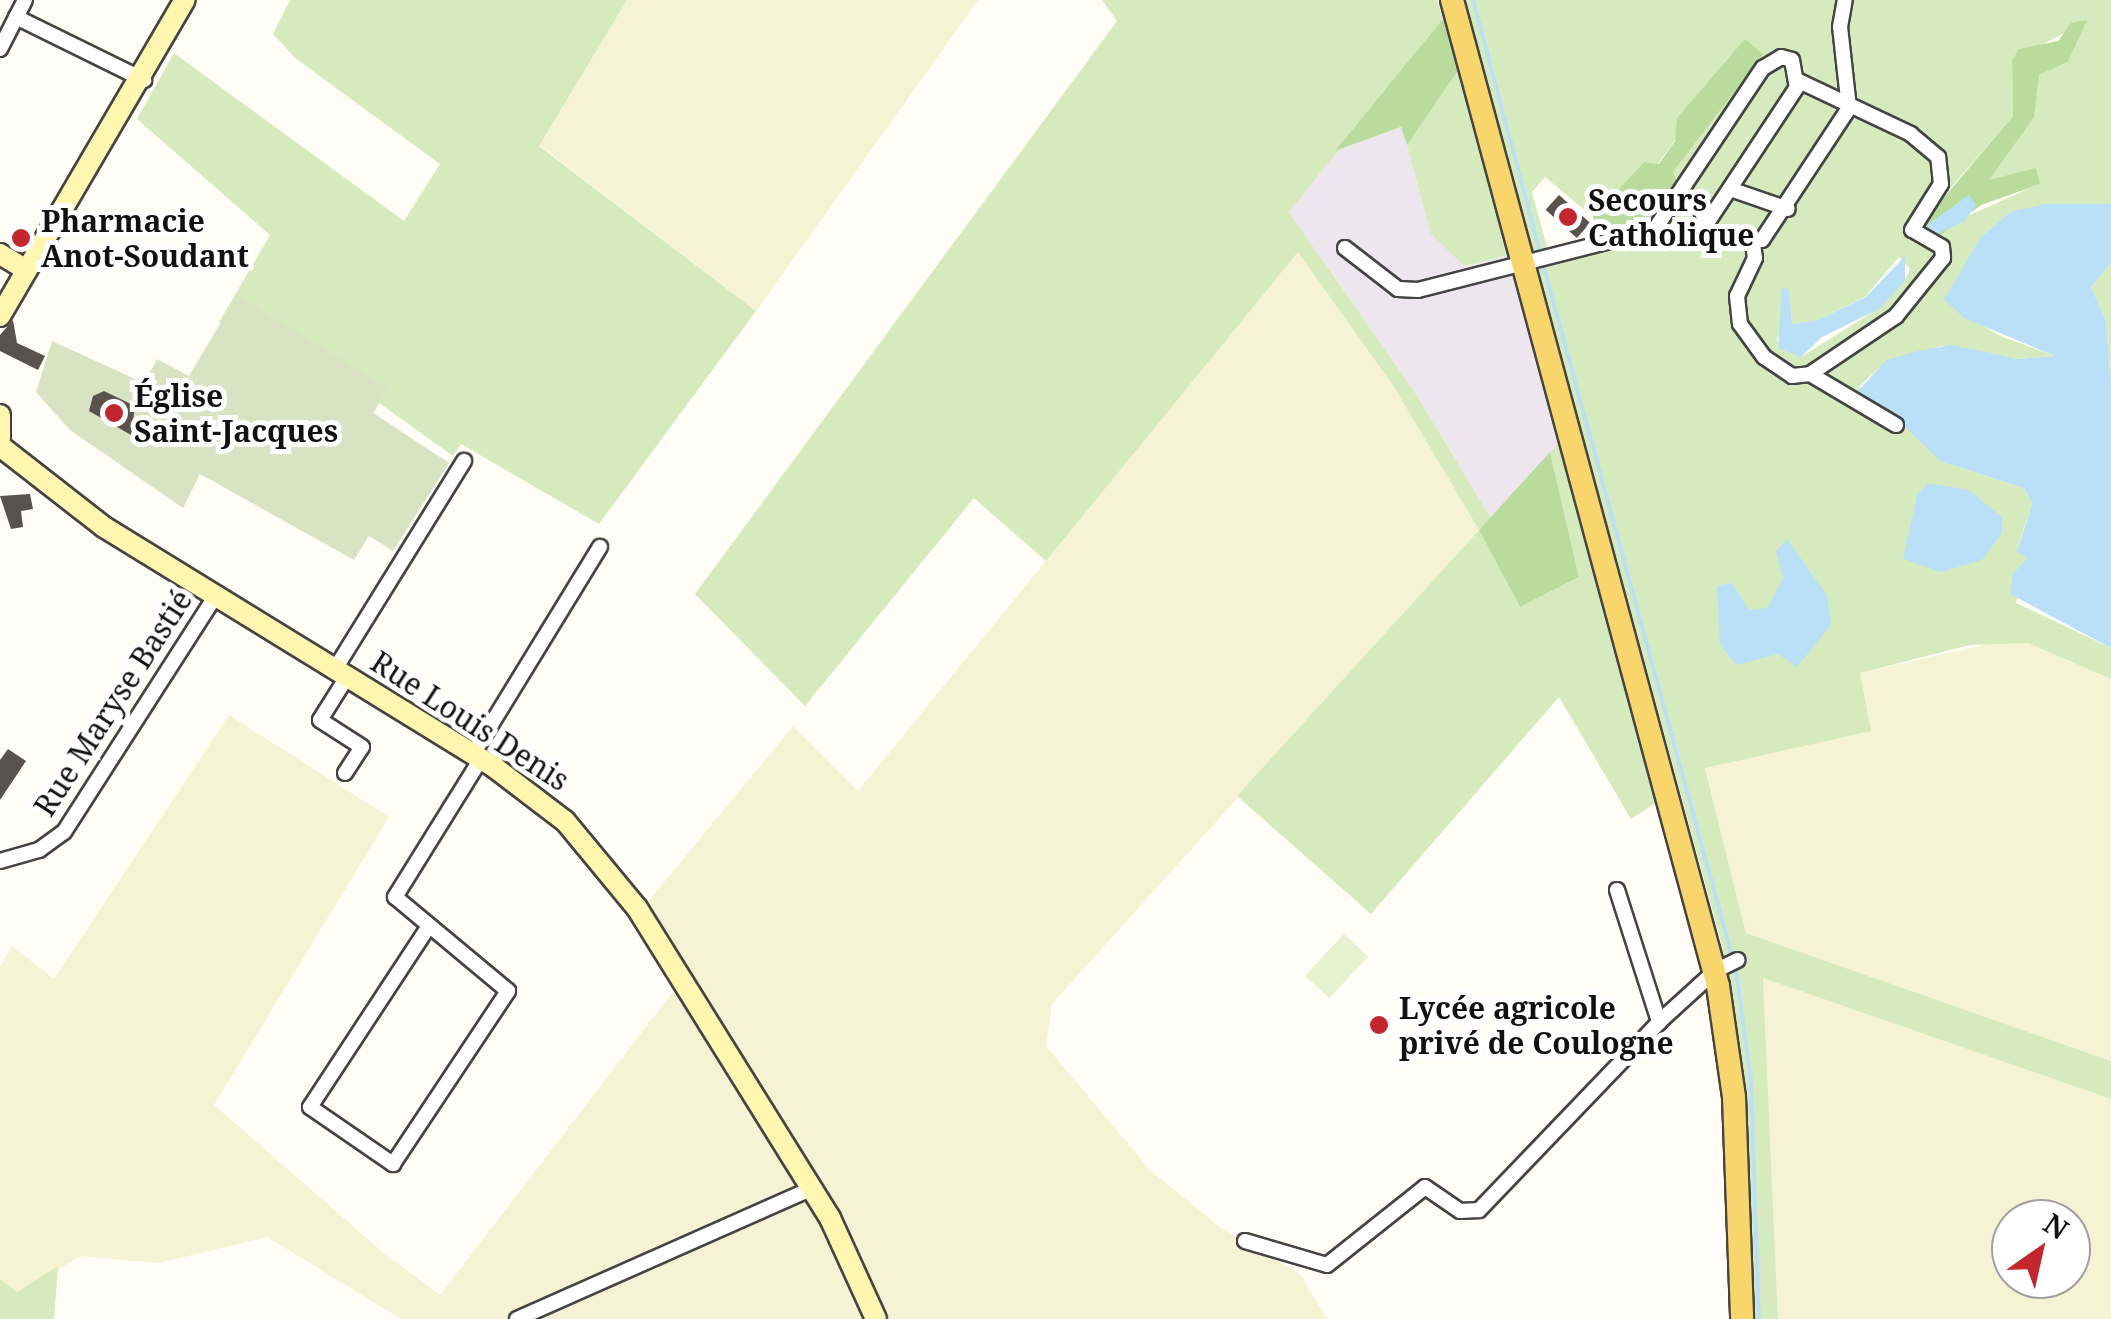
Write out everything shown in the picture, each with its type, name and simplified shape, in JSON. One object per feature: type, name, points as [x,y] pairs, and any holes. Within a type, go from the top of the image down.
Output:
[{"type":"main road","points":[[1452,0],[1715,971],[1734,1098],[1742,1319]]},
{"type":"street","points":[[0,48],[25,0]]},
{"type":"street","points":[[0,316],[144,80],[185,0]]},
{"type":"street","points":[[1845,0],[1840,27],[1849,108],[1776,229],[1754,251],[1737,296],[1740,324],[1776,370],[1810,374],[1896,425]]},
{"type":"street","points":[[16,17],[144,80]]},
{"type":"street","points":[[1652,236],[1762,68],[1780,56],[1792,60],[1799,81],[1849,108],[1911,134],[1938,156],[1941,184],[1912,230],[1944,252],[1896,316],[1810,374]]},
{"type":"street","points":[[1695,241],[1799,81]]},
{"type":"street","points":[[1730,189],[1788,209]]},
{"type":"street","points":[[1670,212],[1696,201],[1707,224]]},
{"type":"street","points":[[1345,248],[1398,289],[1652,236],[1754,251]]},
{"type":"street","points":[[0,254],[27,270]]},
{"type":"street","points":[[0,415],[0,442]]},
{"type":"street","name":"Rue Louis Denis","points":[[0,442],[89,516],[477,757],[553,810],[618,880],[812,1188],[876,1319]]},
{"type":"street","points":[[345,773],[362,747],[320,720],[341,673],[464,461]]},
{"type":"street","points":[[427,930],[310,1108],[393,1164],[508,991],[427,930],[396,896],[600,547]]},
{"type":"street","name":"Rue Maryse Bastié","points":[[0,862],[39,850],[64,832],[216,595]]},
{"type":"street","points":[[1617,890],[1659,1022]]},
{"type":"street","points":[[1245,1241],[1327,1264],[1425,1187],[1460,1211],[1479,1210],[1659,1022],[1715,971],[1738,960]]},
{"type":"street","points":[[517,1319],[812,1188]]},
{"type":"shaded area","points":[[627,0],[978,0],[756,311],[539,145]]},
{"type":"shaded area","points":[[1402,127],[1432,234],[1464,266],[1509,255],[1559,442],[1491,518],[1416,394],[1289,212],[1335,151]]},
{"type":"shaded area","points":[[1298,252],[1394,387],[1479,530],[1052,1004],[1046,1046],[1150,1170],[1221,1228],[1300,1274],[1327,1319],[884,1319],[829,1198],[646,904],[793,726],[858,791]]},
{"type":"shaded area","points":[[2001,641],[2028,643],[2111,679],[2111,1061],[1746,933],[1705,767],[1870,731],[1860,673]]},
{"type":"shaded area","points":[[229,715],[389,817],[214,1105],[385,1254],[440,1295],[675,989],[796,1179],[795,1188],[505,1319],[401,1319],[267,1237],[159,1263],[82,1256],[16,1292],[0,1279],[0,967],[12,946],[54,979]]},
{"type":"shaded area","points":[[1763,978],[2111,1099],[2111,1319],[1778,1319]]},
{"type":"shaded area","points":[[800,1198],[815,1207],[868,1319],[528,1319]]},
{"type":"green space","points":[[290,0],[627,0],[539,146],[756,311],[599,524],[461,444],[453,456],[379,403],[373,413],[409,437],[219,322],[270,235],[137,119],[174,53],[404,221],[440,164],[295,58],[273,34]]},
{"type":"green space","points":[[1102,0],[1437,0],[1443,19],[1289,212],[1416,394],[1491,518],[1479,530],[1394,387],[1298,252],[1046,561],[974,498],[805,706],[695,594],[1117,21]]},
{"type":"green space","points":[[1464,0],[2111,0],[2111,204],[2010,212],[1981,237],[1955,308],[2000,336],[2055,356],[2018,359],[1941,346],[1883,364],[1859,387],[1952,465],[2024,488],[2032,504],[2019,544],[2027,558],[2016,603],[2111,648],[2111,679],[2028,643],[1970,645],[1860,673],[1871,731],[1705,768],[1746,933],[2111,1061],[2111,1099],[1763,978],[1778,1319],[1752,1319],[1746,1095],[1722,945]],"holes":[[[2086,21],[2068,62],[2039,75],[1988,182],[2035,169],[2039,184],[1959,220],[1928,214],[2013,116],[2012,61]],[[1746,39],[1744,69],[1673,172],[1679,186],[1649,226],[1548,251],[1532,192],[1545,177],[1593,217],[1644,162],[1658,164]],[[1899,257],[1910,269],[1905,280],[1873,312],[1801,357],[1777,341],[1789,290],[1792,324],[1818,320],[1865,297]]]},
{"type":"green space","points":[[1443,19],[1458,71],[1407,145],[1401,127],[1335,151]]},
{"type":"green space","points":[[2087,20],[2068,62],[2039,75],[2034,117],[1989,180],[2036,168],[2040,184],[1981,205],[1940,235],[1923,235],[1919,227],[2013,116],[2012,61],[2019,49],[2058,41],[2071,23]]},
{"type":"green space","points":[[1745,39],[1763,54],[1673,172],[1679,186],[1649,226],[1599,237],[1593,217],[1644,162],[1659,164],[1675,141],[1677,118]]},
{"type":"green space","points":[[1458,71],[1509,255],[1464,266],[1431,234],[1407,145]]},
{"type":"green space","points":[[2111,263],[2111,383],[2106,321],[2091,287]]},
{"type":"green space","points":[[237,295],[388,388],[373,413],[449,463],[393,551],[369,536],[354,560],[200,474],[183,508],[70,430],[36,392],[52,341],[144,383],[157,359],[189,376]]},
{"type":"green space","points":[[1559,442],[1657,802],[1631,819],[1559,697],[1371,914],[1237,796],[1479,530],[1520,607],[1579,577],[1550,452]]},
{"type":"green space","points":[[1550,452],[1579,577],[1520,607],[1479,530]]},
{"type":"green space","points":[[1344,934],[1368,957],[1329,998],[1305,976]]},
{"type":"green space","points":[[58,1266],[54,1319],[0,1319],[0,1279],[17,1292]]},
{"type":"water","points":[[1969,195],[1976,205],[1965,221],[1934,235],[1922,229]]},
{"type":"water","points":[[2046,204],[2111,204],[2111,263],[2091,287],[2106,321],[2111,383],[2111,648],[2010,594],[2013,574],[2027,558],[2017,552],[2032,504],[2024,488],[1940,461],[1895,417],[1854,396],[1886,360],[1918,351],[1952,345],[2018,359],[2055,356],[1964,318],[1944,299],[1981,237],[2010,212]]},
{"type":"water","points":[[1905,256],[1905,280],[1881,308],[1822,337],[1801,357],[1778,348],[1782,287],[1789,290],[1792,324],[1818,320],[1866,297]]},
{"type":"water","points":[[1928,483],[1969,490],[2002,517],[2002,533],[1982,560],[1941,572],[1903,559],[1917,495]]},
{"type":"water","points":[[1787,539],[1827,595],[1831,625],[1797,667],[1778,654],[1736,665],[1720,645],[1717,586],[1732,583],[1749,610],[1767,608],[1783,579],[1776,551]]},
{"type":"building","name":"Secours Catholique","points":[[1559,195],[1590,223],[1577,238],[1546,210]]},
{"type":"building","points":[[13,320],[17,343],[45,356],[38,370],[0,351],[0,335]]},
{"type":"building","name":"Église Saint-Jacques","points":[[104,391],[135,406],[131,435],[89,411],[93,396]]},
{"type":"building","points":[[30,494],[33,509],[21,511],[23,527],[11,529],[0,496]]},
{"type":"building","points":[[8,749],[26,761],[0,800],[0,760]]},
{"type":"waterway","points":[[1473,0],[1539,248]]},
{"type":"waterway","points":[[1544,268],[1732,956]]},
{"type":"waterway","points":[[1736,971],[1751,1081],[1759,1319]]},
{"type":"place","name":"Secours Catholique","points":[[1568,217]]},
{"type":"place","name":"Pharmacie Anot-Soudant","points":[[21,238]]},
{"type":"place","name":"Église Saint-Jacques","points":[[114,413]]},
{"type":"place","name":"Lycée agricole privé de Coulogne","points":[[1379,1025]]}]
